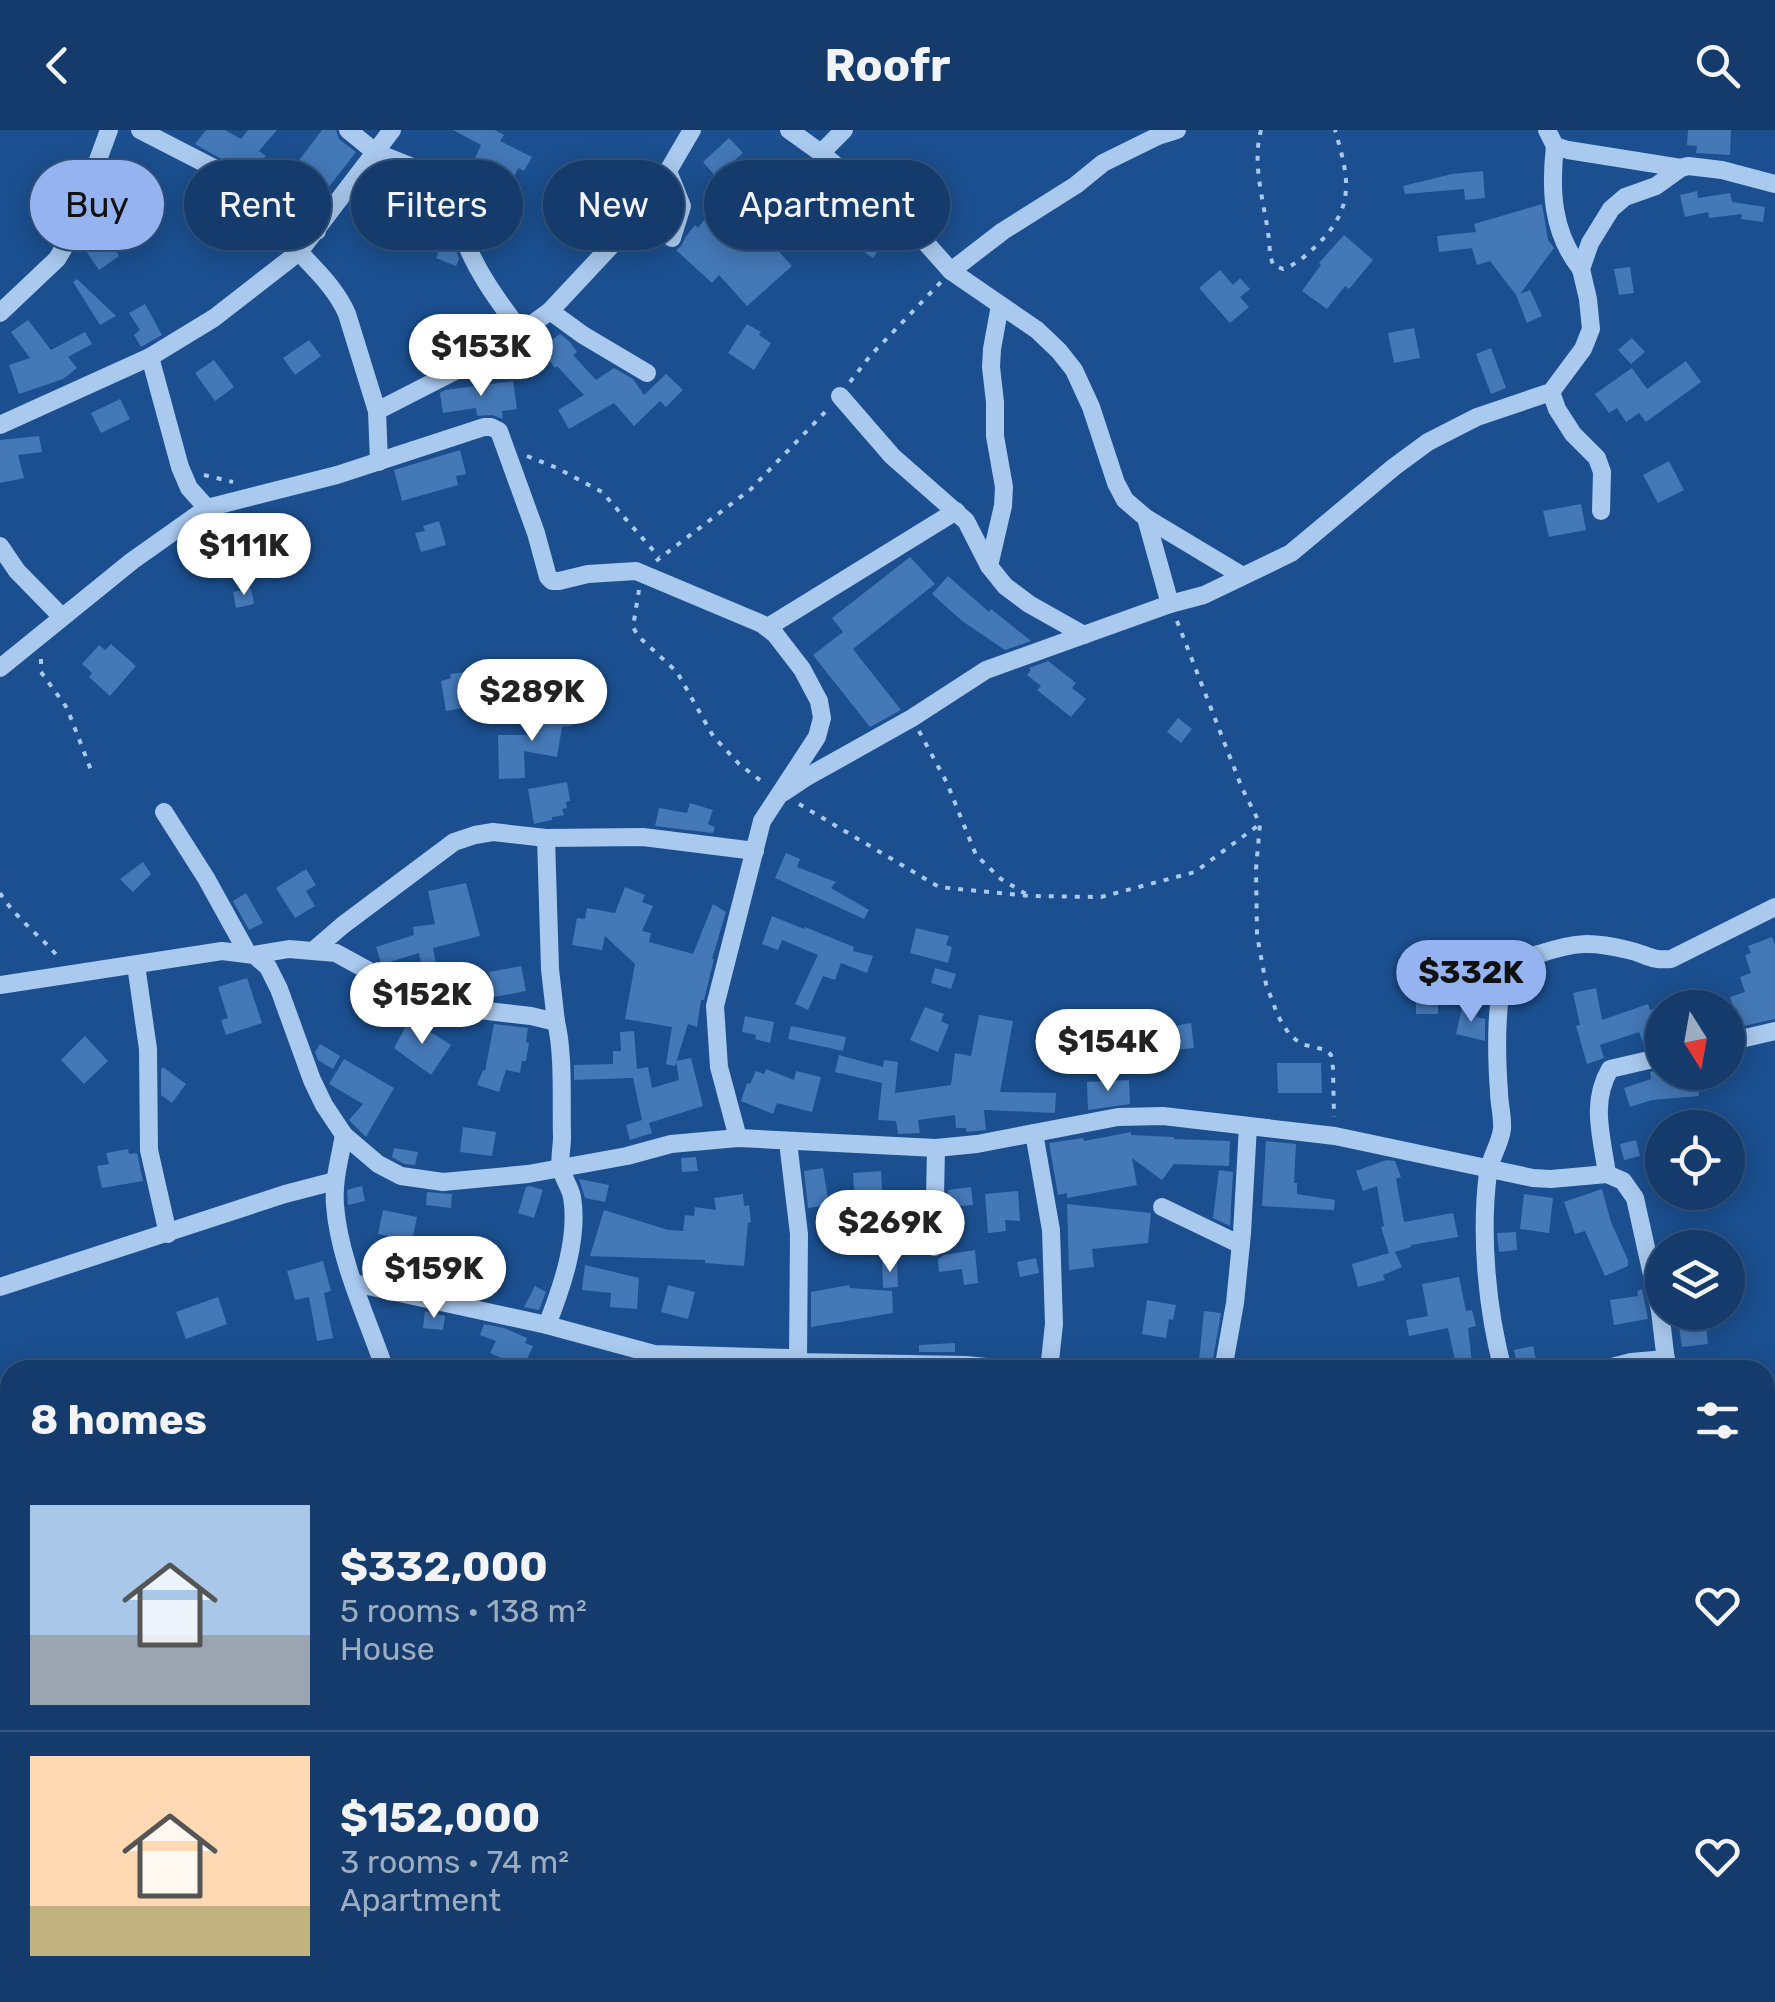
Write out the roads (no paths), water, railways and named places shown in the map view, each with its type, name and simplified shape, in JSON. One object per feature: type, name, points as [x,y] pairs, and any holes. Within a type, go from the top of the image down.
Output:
[{"type":"street","points":[[0,313],[44,273],[63,248],[109,130]]},
{"type":"street","points":[[140,130],[198,160]]},
{"type":"street","points":[[348,130],[375,152],[448,181],[460,228],[477,266],[521,332]]},
{"type":"street","points":[[331,210],[392,130]]},
{"type":"street","points":[[674,160],[692,130]]},
{"type":"street","points":[[789,130],[918,234],[951,272],[1036,330],[1059,351],[1074,370],[1091,407],[1125,500],[1146,518],[1241,575]]},
{"type":"street","points":[[821,153],[844,130]]},
{"type":"street","points":[[951,272],[1003,231],[1076,185],[1103,163],[1177,130]]},
{"type":"street","points":[[780,795],[986,670],[1204,594],[1290,553],[1428,442],[1477,417],[1550,392],[1584,350],[1591,329],[1582,269],[1569,252],[1552,202],[1551,138],[1681,168],[1722,170],[1775,184]]},
{"type":"street","points":[[1582,269],[1590,242],[1611,209],[1625,198],[1664,182],[1681,168]]},
{"type":"street","points":[[377,411],[521,332],[550,311],[607,250]]},
{"type":"street","points":[[0,425],[150,357],[214,318],[299,252],[343,304],[377,411],[380,462]]},
{"type":"street","points":[[989,566],[1004,487],[995,436],[991,367],[1000,304]]},
{"type":"street","points":[[550,311],[647,373]]},
{"type":"street","points":[[150,357],[180,467],[190,488],[207,508]]},
{"type":"street","points":[[1550,392],[1573,434],[1597,458],[1602,472],[1601,511]]},
{"type":"street","points":[[840,396],[892,456],[956,511],[1005,586],[1084,634]]},
{"type":"street","points":[[0,668],[132,561],[207,508],[380,462],[486,426],[499,431],[552,581],[588,574],[636,572],[768,627],[802,669],[820,701],[821,726],[817,736],[762,821],[715,1006],[719,1067],[738,1138]]},
{"type":"street","points":[[768,627],[956,511]]},
{"type":"street","points":[[1146,518],[1170,604]]},
{"type":"street","points":[[0,546],[17,571],[62,617]]},
{"type":"street","points":[[164,812],[251,954],[268,967],[324,1105],[344,1135],[378,1164],[401,1176],[442,1182],[561,1170],[671,1144],[738,1138],[936,1148],[977,1144],[1118,1116],[1162,1116],[1335,1136],[1552,1179],[1608,1174],[1623,1181],[1635,1198],[1666,1360]]},
{"type":"street","points":[[314,950],[454,842],[475,835],[493,832],[546,838],[643,838],[755,852]]},
{"type":"street","points":[[546,838],[550,969],[562,1085],[561,1170],[572,1194],[572,1235],[547,1325]]},
{"type":"street","points":[[1501,1360],[1486,1247],[1488,1169],[1502,1127],[1498,1033],[1501,987],[1508,966],[1517,959],[1557,947],[1596,942],[1654,961],[1672,959],[1775,906]]},
{"type":"street","points":[[0,984],[222,951],[251,954],[314,950],[336,953],[413,995],[462,1008],[556,1022]]},
{"type":"street","points":[[136,964],[148,1048],[148,1150],[168,1234]]},
{"type":"street","points":[[1745,1038],[1775,1032]]},
{"type":"street","points":[[1608,1174],[1598,1110],[1601,1085],[1610,1069],[1645,1061]]},
{"type":"street","points":[[1225,1360],[1235,1303],[1248,1126]]},
{"type":"street","points":[[1034,1133],[1053,1250],[1050,1360]]},
{"type":"street","points":[[344,1135],[335,1181],[335,1205],[354,1283],[381,1360]]},
{"type":"street","points":[[788,1142],[799,1234],[800,1360]]},
{"type":"street","points":[[934,1248],[936,1148]]},
{"type":"street","points":[[0,1286],[335,1181]]},
{"type":"street","points":[[1162,1207],[1240,1245]]},
{"type":"street","points":[[354,1283],[547,1325],[654,1354],[792,1360]]}]
